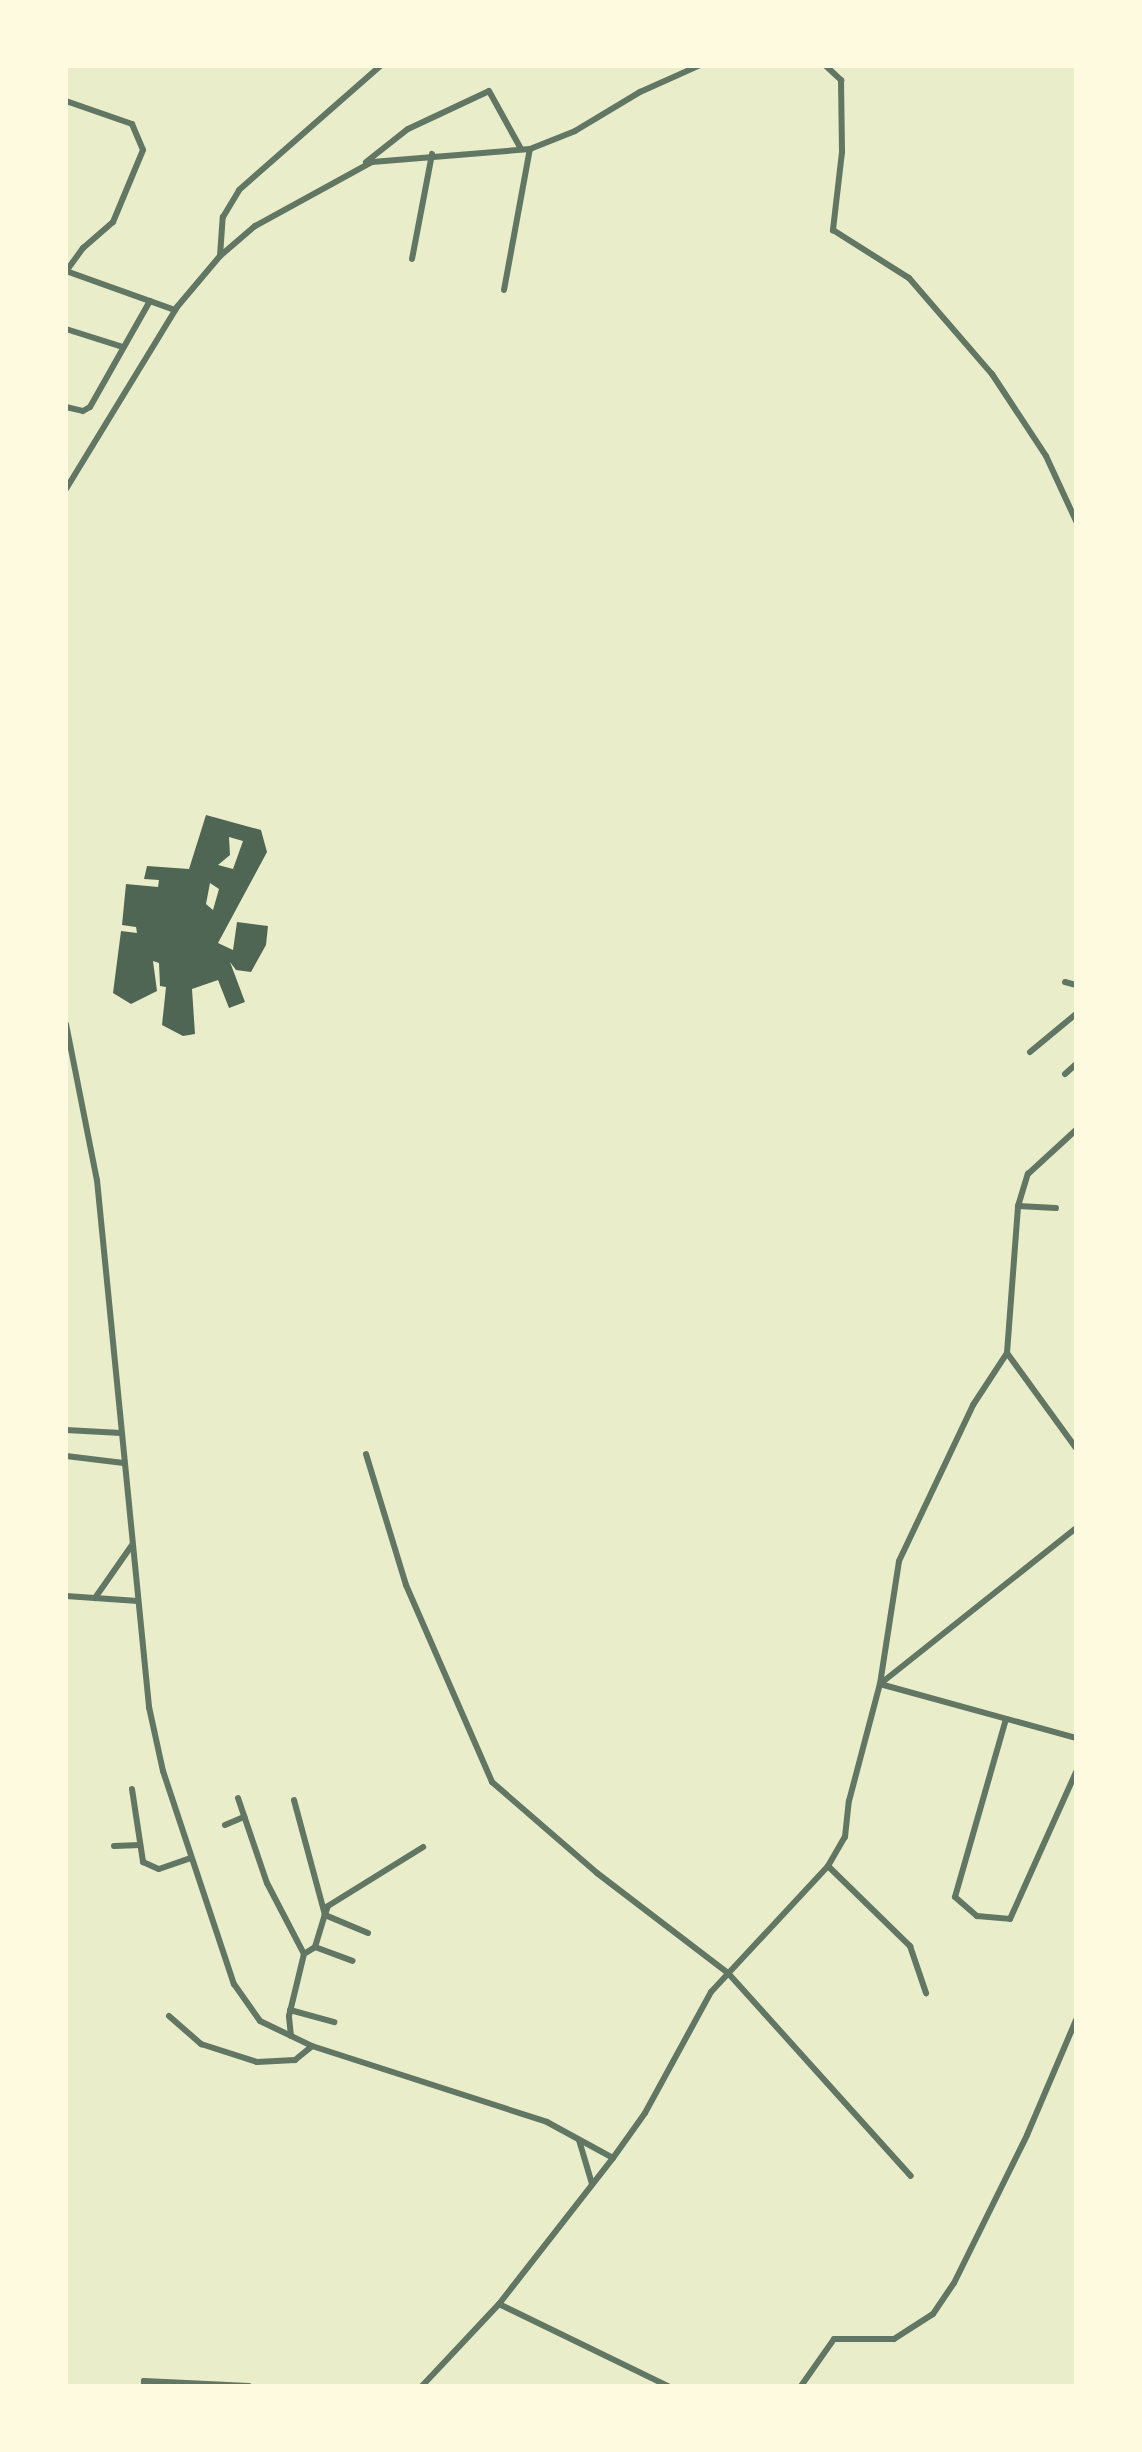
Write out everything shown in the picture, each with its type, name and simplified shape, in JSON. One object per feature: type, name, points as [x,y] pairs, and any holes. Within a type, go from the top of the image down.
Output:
[{"type":"street","points":[[220,256],[223,217],[239,190],[380,66]]},
{"type":"street","points":[[360,167],[432,154],[530,149],[698,66]]},
{"type":"street","points":[[826,66],[841,80],[842,152],[833,230],[909,278],[992,374],[1046,456],[1076,521]]},
{"type":"street","points":[[66,489],[175,310],[220,256],[255,226],[360,167],[408,129],[489,91],[521,149]]},
{"type":"street","points":[[66,101],[132,124],[143,150],[113,222],[83,248],[66,271],[175,310]]},
{"type":"street","points":[[504,290],[530,149]]},
{"type":"street","points":[[412,259],[432,154]]},
{"type":"street","points":[[66,407],[83,411],[90,407],[150,301]]},
{"type":"street","points":[[66,329],[123,347]]},
{"type":"street","points":[[1065,982],[1076,985]]},
{"type":"street","points":[[1030,1052],[1076,1014]]},
{"type":"street","points":[[66,1024],[97,1180],[149,1707],[191,1858],[234,1984],[260,2021],[312,2046],[547,2122],[613,2158]]},
{"type":"street","points":[[1065,1074],[1076,1064]]},
{"type":"street","points":[[422,2386],[499,2304],[613,2158],[645,2113],[711,1992],[828,1866],[845,1837],[849,1801],[880,1684],[899,1561],[973,1405],[1007,1353],[1018,1206],[1028,1174],[1076,1130]]},
{"type":"street","points":[[1018,1206],[1056,1208]]},
{"type":"street","points":[[1007,1353],[1076,1448]]},
{"type":"street","points":[[66,1430],[121,1433]]},
{"type":"street","points":[[366,1454],[406,1585],[492,1782],[597,1873],[728,1973],[911,2176]]},
{"type":"street","points":[[66,1456],[124,1463]]},
{"type":"street","points":[[880,1684],[1076,1528]]},
{"type":"street","points":[[95,1598],[133,1544]]},
{"type":"street","points":[[66,1596],[138,1601]]},
{"type":"street","points":[[880,1684],[1076,1738]]},
{"type":"street","points":[[1006,1719],[955,1897],[977,1916],[1010,1919],[1076,1772]]},
{"type":"street","points":[[132,1789],[143,1862],[159,1869],[191,1858]]},
{"type":"street","points":[[238,1798],[273,1895],[304,1954],[290,2010],[291,2036]]},
{"type":"street","points":[[294,1800],[325,1915]]},
{"type":"street","points":[[225,1825],[244,1817]]},
{"type":"street","points":[[114,1846],[140,1845]]},
{"type":"street","points":[[304,1954],[315,1947],[325,1915],[335,1898],[423,1847]]},
{"type":"street","points":[[828,1866],[910,1946],[926,1993]]},
{"type":"street","points":[[325,1915],[368,1933]]},
{"type":"street","points":[[315,1947],[353,1961]]},
{"type":"street","points":[[290,2010],[334,2022]]},
{"type":"street","points":[[169,2016],[201,2044],[257,2062],[295,2060],[312,2046]]},
{"type":"street","points":[[801,2386],[834,2339],[894,2339],[933,2314],[954,2283],[1027,2135],[1076,2020]]},
{"type":"street","points":[[579,2140],[592,2184]]},
{"type":"street","points":[[499,2304],[668,2386]]},
{"type":"street","points":[[144,2386],[144,2381],[249,2386]]},
{"type":"building","points":[[206,815],[261,830],[267,852],[218,943],[233,950],[237,922],[268,926],[266,945],[251,972],[236,970],[230,962],[245,1002],[229,1008],[218,980],[192,989],[195,1034],[183,1036],[162,1025],[166,987],[160,986],[159,963],[153,961],[157,991],[131,1004],[113,993],[121,931],[137,933],[136,927],[122,925],[126,884],[158,887],[159,880],[144,879],[147,866],[189,869]],"holes":[[[229,837],[243,841],[233,869],[218,865],[230,855]],[[210,883],[219,889],[213,910],[206,904]]]}]
